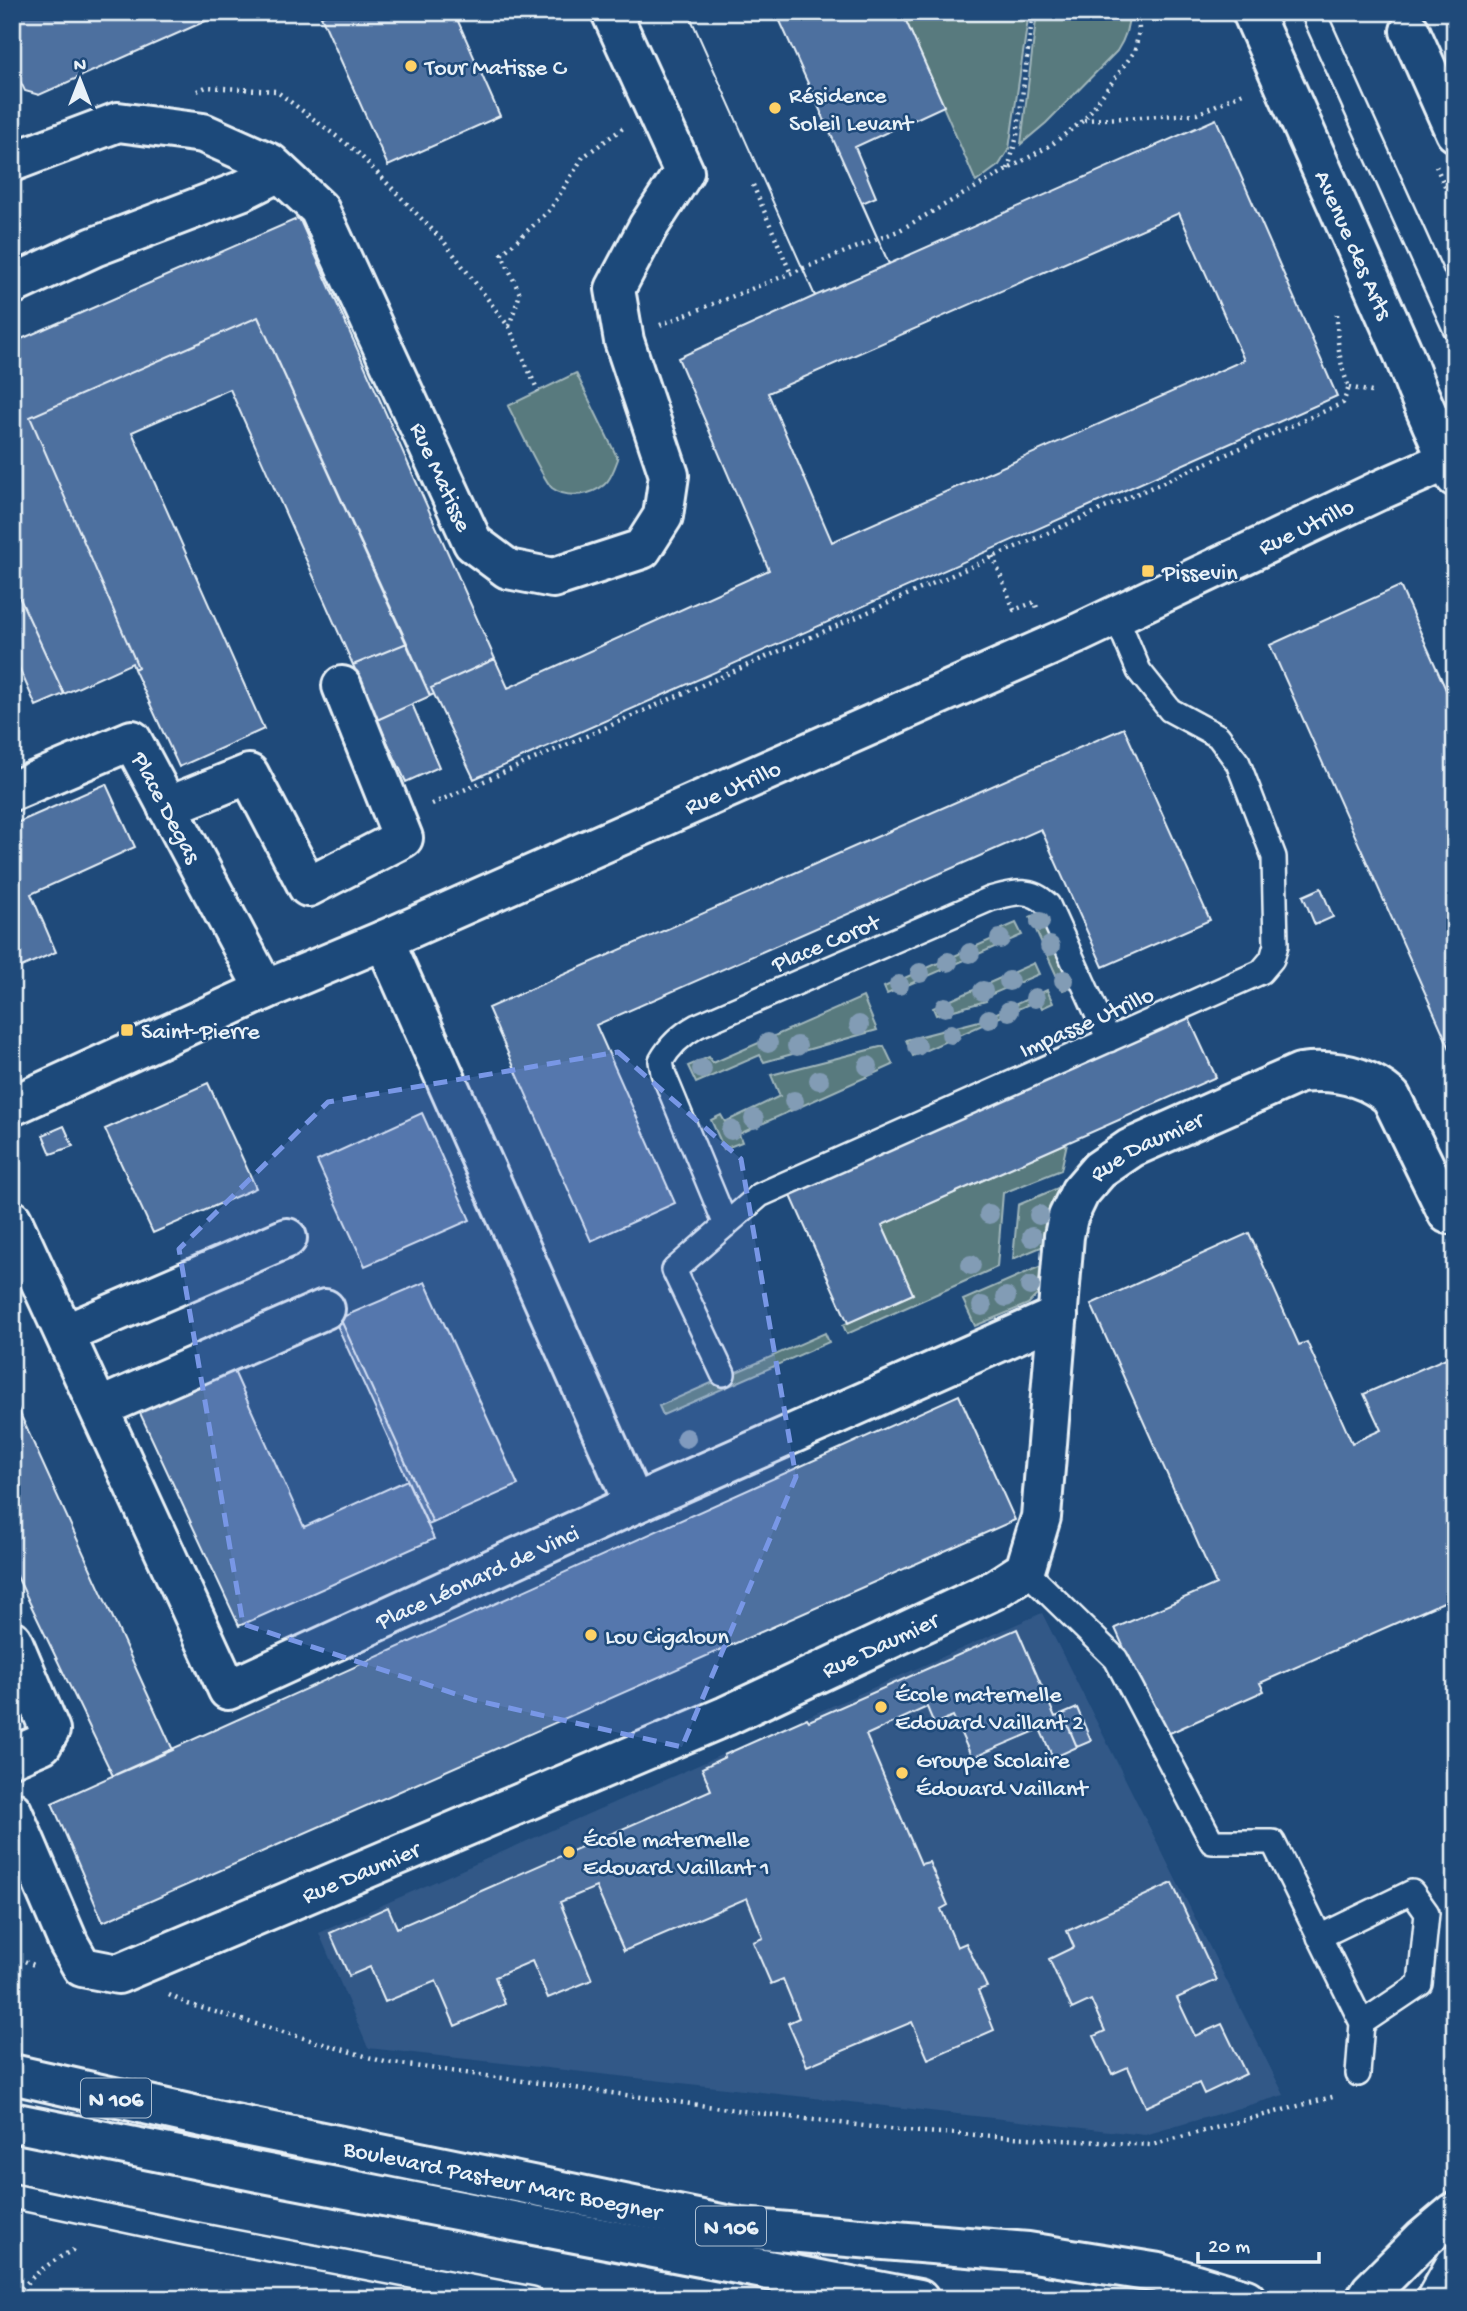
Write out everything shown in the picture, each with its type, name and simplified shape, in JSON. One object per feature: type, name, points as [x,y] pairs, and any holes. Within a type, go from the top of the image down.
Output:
[{"type":"street","name":"Rue Matisse","points":[[12,162],[118,122],[203,133],[270,163],[319,209],[473,543],[508,569],[553,578],[642,549],[663,516],[669,475],[624,341],[615,289],[648,228],[684,173],[611,12]]},
{"type":"street","name":"Avenue des Arts","points":[[1252,12],[1452,465]]},
{"type":"street","points":[[1410,30],[1455,132]]},
{"type":"street","points":[[12,285],[94,247],[242,191],[279,172]]},
{"type":"street","name":"Rue Utrillo","points":[[12,1106],[265,990],[384,940],[1116,616],[1378,491],[1452,465]]},
{"type":"street","points":[[167,807],[249,774],[308,887],[403,838],[342,685]]},
{"type":"street","name":"Place Degas","points":[[12,791],[132,740],[265,990]]},
{"type":"street","points":[[384,940],[634,1504],[1058,1316]]},
{"type":"street","name":"Rue Daumier","points":[[12,1811],[69,1944],[82,1967],[118,1974],[726,1716],[995,1590],[1025,1570],[1041,1517],[1068,1217],[1080,1192],[1099,1170],[1131,1148],[1300,1073],[1322,1071],[1348,1075],[1376,1084],[1391,1097],[1448,1214],[1455,1211]]},
{"type":"street","name":"Place Léonard de Vinci","points":[[12,1220],[228,1690],[634,1504]]},
{"type":"street","points":[[65,1334],[286,1238]]},
{"type":"street","points":[[99,1408],[325,1309]]},
{"type":"street","points":[[12,1640],[50,1730],[42,1744],[12,1757]]},
{"type":"street","name":"Boulevard Pasteur Marc Boegner","points":[[12,2074],[206,2118],[741,2228],[1028,2252],[1159,2273],[1245,2299]]},
{"type":"street","name":"Boulevard Pasteur Marc Boegner","points":[[12,2122],[919,2299]]},
{"type":"street","points":[[1366,2299],[1423,2239],[1455,2212]]},
{"type":"street","points":[[1436,2299],[1455,2264]]},
{"type":"lane","points":[[1313,12],[1455,328]]},
{"type":"lane","name":"Impasse Utrillo","points":[[723,1374],[674,1270],[760,1195],[1261,972],[1272,959],[1276,945],[1274,857],[1238,762],[1217,736],[1170,710],[1139,671],[1116,616]]},
{"type":"lane","name":"Place Corot","points":[[726,1225],[663,1073],[661,1060],[681,1035],[697,1026],[990,899],[1020,892],[1041,897],[1048,905],[1109,1040]]},
{"type":"lane","points":[[1025,1570],[1116,1659],[1212,1842],[1273,1842],[1362,2023],[1358,2074]]},
{"type":"lane","points":[[1319,1937],[1412,1892],[1427,1913],[1420,1984],[1362,2023]]},
{"type":"lane","points":[[12,2196],[532,2299]]},
{"type":"path","points":[[1007,170],[1017,136],[1033,12]]},
{"type":"path","points":[[624,341],[638,333],[898,231],[1051,145],[1084,120],[1135,51],[1139,30],[1138,12]]},
{"type":"path","points":[[1084,120],[1197,114],[1248,91],[1282,81]]},
{"type":"path","points":[[538,391],[509,327],[520,294],[502,254],[550,210],[583,157],[654,106]]},
{"type":"path","points":[[753,185],[791,274]]},
{"type":"path","points":[[396,820],[1343,403],[1349,387],[1341,369],[1337,347],[1337,310]]},
{"type":"path","points":[[993,556],[1014,611],[1035,603],[1039,613]]},
{"type":"path","points":[[121,1972],[188,2004],[385,2062],[906,2131],[1151,2146],[1340,2095],[1358,2074]]},
{"type":"path","points":[[13,2299],[24,2284],[48,2263],[76,2248]]},
{"type":"highlighted area","points":[[618,1052],[741,1159],[796,1477],[682,1747],[474,1700],[243,1624],[179,1249],[328,1102]]},
{"type":"shaded area","name":"Groupe Scolaire Édouard Vaillant","points":[[1042,1613],[1284,2095],[1145,2135],[368,2048],[319,1933]]},
{"type":"green space","points":[[902,12],[1029,12],[1009,149],[999,165],[976,182]]},
{"type":"green space","points":[[1037,12],[1129,12],[1126,33],[1117,51],[1046,123],[1021,144]]},
{"type":"green space","points":[[576,373],[618,459],[611,477],[604,485],[595,491],[574,495],[556,491],[548,483],[508,406]]},
{"type":"green space","points":[[1041,912],[1074,986],[1063,990],[1030,917]]},
{"type":"green space","points":[[1016,923],[1022,935],[887,994],[884,987],[1004,934],[1002,929]]},
{"type":"green space","points":[[1034,963],[1039,974],[985,997],[986,1001],[936,1015],[933,1008]]},
{"type":"green space","points":[[1047,990],[1053,1003],[1042,1008],[1038,1000],[913,1056],[906,1040],[979,1021]]},
{"type":"green space","points":[[863,997],[877,1030],[764,1062],[760,1055],[696,1083],[688,1066],[709,1057],[713,1063]]},
{"type":"green space","points":[[884,1046],[893,1065],[739,1134],[742,1142],[724,1149],[711,1120],[721,1115],[725,1122],[780,1096],[771,1075]]},
{"type":"green space","points":[[1067,1143],[1061,1170],[1003,1193],[997,1267],[847,1334],[843,1325],[913,1294],[882,1225]]},
{"type":"green space","points":[[1067,1184],[1046,1245],[1013,1259],[1018,1205]]},
{"type":"green space","points":[[1039,1267],[1046,1268],[1041,1291],[1028,1304],[975,1326],[963,1300]]},
{"type":"green space","points":[[825,1333],[829,1342],[663,1415],[659,1406]]},
{"type":"building","points":[[12,12],[226,12],[39,95],[25,91],[12,65]]},
{"type":"building","name":"Tour Matisse C","points":[[331,12],[454,12],[500,116],[388,166],[321,16]]},
{"type":"building","points":[[688,12],[902,12],[944,106],[855,147],[876,197],[862,203],[889,264],[1216,119],[1337,396],[474,779],[431,688],[495,659],[508,688],[769,570],[678,358],[815,296]],"holes":[[[1179,213],[1244,360],[832,542],[768,393]]]},
{"type":"building","name":"Résidence Soleil Levant","points":[[688,12],[776,12],[889,264],[815,296]]},
{"type":"building","points":[[299,218],[495,659],[431,688],[434,694],[430,696],[258,317],[30,417],[138,667],[134,669],[132,663],[64,694],[16,590],[12,591],[12,343]]},
{"type":"building","points":[[258,317],[407,643],[353,665],[230,389],[132,432],[264,729],[179,767],[134,669],[138,667],[30,417]]},
{"type":"building","points":[[1400,586],[1455,710],[1455,1060],[1270,645]]},
{"type":"building","points":[[16,590],[64,694],[36,706],[12,652],[12,591]]},
{"type":"building","points":[[407,643],[430,696],[377,720],[353,665]]},
{"type":"building","points":[[412,704],[439,767],[406,782],[377,720]]},
{"type":"building","points":[[1124,728],[1210,920],[1103,967],[1041,829],[596,1025],[675,1203],[591,1241],[488,1008]]},
{"type":"building","points":[[106,784],[135,847],[31,894],[56,952],[12,971],[12,825]]},
{"type":"building","points":[[1321,888],[1333,917],[1315,925],[1303,896]]},
{"type":"building","points":[[1186,1012],[1216,1077],[882,1225],[913,1294],[848,1323],[788,1189]]},
{"type":"building","points":[[208,1083],[256,1188],[153,1233],[105,1129]]},
{"type":"building","points":[[422,1113],[470,1220],[365,1266],[317,1161]]},
{"type":"building","points":[[64,1126],[73,1146],[51,1154],[43,1135]]},
{"type":"building","points":[[1249,1233],[1299,1345],[1307,1342],[1352,1443],[1381,1430],[1364,1394],[1455,1354],[1455,1597],[1260,1683],[1264,1691],[1163,1736],[1150,1696],[1146,1697],[1115,1628],[1216,1584],[1091,1304]]},
{"type":"building","points":[[425,1282],[518,1485],[433,1523],[340,1318]]},
{"type":"building","points":[[340,1318],[433,1523],[428,1525],[335,1321]]},
{"type":"building","points":[[233,1369],[304,1527],[407,1480],[434,1539],[239,1626],[139,1411]]},
{"type":"building","name":"Lou Cigaloun","points":[[959,1395],[1015,1520],[103,1922],[52,1803]]},
{"type":"building","points":[[12,1396],[173,1750],[113,1776],[12,1566]]},
{"type":"building","points":[[1017,1629],[1055,1717],[1063,1714],[1077,1747],[1053,1758],[1040,1729],[972,1758],[953,1716],[934,1724],[927,1707],[866,1735],[921,1864],[929,1862],[948,1905],[941,1909],[957,1947],[966,1943],[987,1987],[978,1990],[994,2030],[928,2059],[912,2022],[807,2066],[788,2023],[799,2018],[783,1979],[771,1984],[753,1942],[763,1938],[747,1898],[624,1951],[596,1887],[560,1902],[592,1980],[548,1998],[532,1961],[495,1977],[505,2004],[455,2026],[436,1981],[385,2002],[370,1967],[349,1976],[330,1933],[388,1907],[397,1928],[711,1790],[702,1768],[725,1757],[724,1755],[807,1718],[809,1721]]},
{"type":"building","points":[[1077,1708],[1091,1741],[1077,1747],[1063,1714]]},
{"type":"building","points":[[1172,1883],[1217,1980],[1177,1998],[1195,2036],[1222,2024],[1246,2074],[1204,2094],[1199,2083],[1146,2107],[1128,2067],[1112,2074],[1094,2036],[1105,2031],[1091,2000],[1072,2009],[1049,1959],[1074,1947],[1067,1931]]},
{"type":"place","name":"Tour Matisse C","points":[[411,66]]},
{"type":"place","name":"Résidence Soleil Levant","points":[[775,108]]},
{"type":"place","name":"Pissevin","points":[[1148,571]]},
{"type":"place","name":"Saint-Pierre","points":[[127,1030]]},
{"type":"place","name":"Lou Cigaloun","points":[[591,1635]]},
{"type":"place","name":"École maternelle Edouard Vaillant 2","points":[[881,1707]]},
{"type":"place","name":"Groupe Scolaire Édouard Vaillant","points":[[902,1773]]},
{"type":"place","name":"École maternelle Edouard Vaillant 1","points":[[569,1852]]}]
